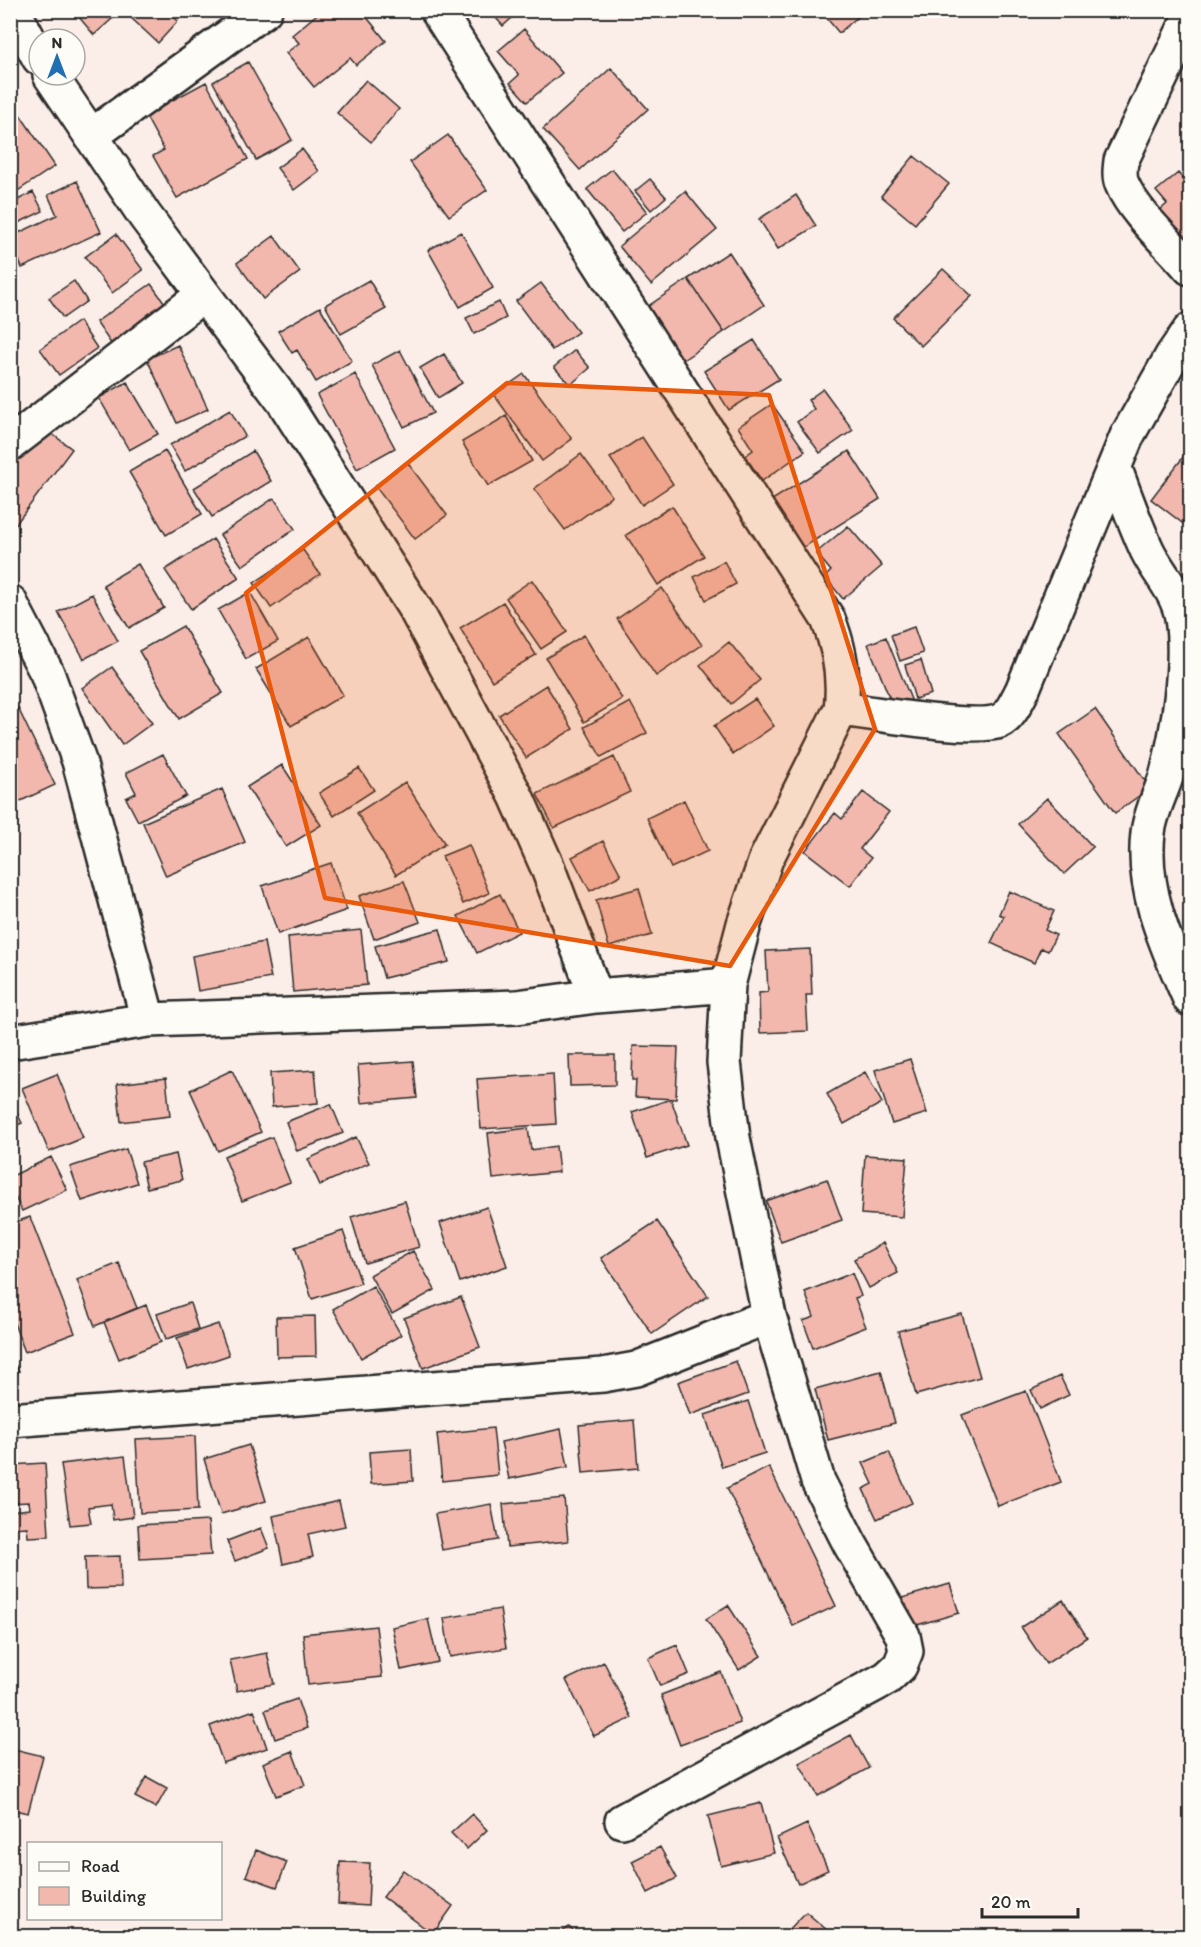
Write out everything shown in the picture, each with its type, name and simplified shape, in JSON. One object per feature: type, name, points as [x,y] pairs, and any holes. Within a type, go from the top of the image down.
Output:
[{"type":"street","points":[[13,10],[27,36]]},
{"type":"street","points":[[90,136],[265,10]]},
{"type":"street","points":[[437,10],[828,619],[837,642],[844,687],[841,710],[766,859],[744,924],[728,985],[724,1062],[732,1128],[769,1316],[818,1481],[850,1544],[897,1623],[906,1651],[900,1666],[887,1678],[622,1821]]},
{"type":"street","points":[[1191,17],[1121,161],[1120,174],[1122,184],[1135,205],[1191,268]]},
{"type":"street","points":[[58,87],[90,136],[204,295],[284,402],[428,632],[516,796],[547,866],[596,996]]},
{"type":"street","points":[[10,444],[204,295]]},
{"type":"street","points":[[841,710],[977,724],[1001,721],[1022,691],[1127,436],[1172,356],[1191,330]]},
{"type":"street","points":[[1115,469],[1148,552],[1178,601],[1182,619],[1180,701],[1166,776],[1148,832],[1148,861],[1149,884],[1165,942],[1191,999]]},
{"type":"street","points":[[10,602],[47,673],[79,761],[148,1020]]},
{"type":"street","points":[[10,1042],[148,1020],[517,1007],[596,996],[728,985]]},
{"type":"street","points":[[10,1420],[603,1375],[636,1369],[769,1316]]},
{"type":"highlighted area","points":[[507,383],[769,395],[875,729],[730,966],[325,898],[246,593]]},
{"type":"building","points":[[73,10],[122,10],[94,35]]},
{"type":"building","points":[[135,10],[167,10],[178,21],[158,43],[129,16]]},
{"type":"building","points":[[322,10],[361,10],[386,41],[356,65],[350,58],[314,87],[286,53],[299,43],[292,35]]},
{"type":"building","points":[[489,10],[521,10],[503,26]]},
{"type":"building","points":[[820,10],[858,10],[861,14],[839,33]]},
{"type":"building","points":[[524,29],[562,73],[527,102],[510,83],[519,75],[498,51]]},
{"type":"building","points":[[248,62],[292,140],[256,160],[213,82]]},
{"type":"building","points":[[611,68],[648,109],[580,170],[543,129]]},
{"type":"building","points":[[366,80],[399,109],[371,142],[337,113]]},
{"type":"building","points":[[206,82],[248,159],[177,198],[153,156],[164,150],[145,115]]},
{"type":"building","points":[[10,100],[55,166],[10,196],[13,168]]},
{"type":"building","points":[[448,135],[487,190],[449,216],[410,162]]},
{"type":"building","points":[[302,149],[319,171],[294,190],[277,168]]},
{"type":"building","points":[[914,156],[949,184],[915,224],[881,196]]},
{"type":"building","points":[[612,169],[647,212],[622,232],[587,189]]},
{"type":"building","points":[[1178,173],[1188,185],[1190,183],[1190,237],[1185,241],[1159,211],[1167,204],[1156,191]]},
{"type":"building","points":[[650,179],[666,197],[651,210],[635,191]]},
{"type":"building","points":[[77,181],[101,232],[22,268],[10,237],[57,215],[48,195]]},
{"type":"building","points":[[685,191],[717,230],[651,285],[619,246]]},
{"type":"building","points":[[33,192],[43,211],[10,227],[10,204]]},
{"type":"building","points":[[796,195],[816,226],[778,249],[759,219]]},
{"type":"building","points":[[461,232],[493,288],[460,307],[428,250]]},
{"type":"building","points":[[116,234],[143,270],[112,293],[85,257]]},
{"type":"building","points":[[274,236],[300,272],[263,299],[237,263]]},
{"type":"building","points":[[729,252],[764,305],[724,332],[688,279]]},
{"type":"building","points":[[943,269],[972,296],[921,346],[893,318]]},
{"type":"building","points":[[688,279],[724,332],[680,362],[644,309]]},
{"type":"building","points":[[369,280],[386,309],[341,334],[325,305]]},
{"type":"building","points":[[74,281],[87,301],[63,318],[49,298]]},
{"type":"building","points":[[541,283],[578,332],[552,350],[516,301]]},
{"type":"building","points":[[151,284],[167,306],[112,345],[96,322]]},
{"type":"building","points":[[499,302],[506,318],[474,334],[466,318]]},
{"type":"building","points":[[320,307],[352,361],[316,382],[297,350],[292,353],[278,331]]},
{"type":"building","points":[[79,321],[97,348],[59,375],[40,349]]},
{"type":"building","points":[[754,340],[779,379],[729,410],[704,371]]},
{"type":"building","points":[[178,345],[208,409],[177,423],[147,359]]},
{"type":"building","points":[[400,350],[433,413],[404,427],[372,365]]},
{"type":"building","points":[[575,350],[590,368],[570,385],[554,367]]},
{"type":"building","points":[[444,354],[462,383],[438,398],[420,368]]},
{"type":"building","points":[[355,374],[395,448],[357,469],[317,395]]},
{"type":"building","points":[[524,374],[572,439],[542,461],[494,395]]},
{"type":"building","points":[[127,382],[158,434],[129,450],[99,398]]},
{"type":"building","points":[[823,389],[853,430],[820,453],[797,422],[814,409],[808,400]]},
{"type":"building","points":[[772,404],[805,451],[762,481],[745,456],[753,450],[738,427]]},
{"type":"building","points":[[230,410],[245,436],[185,471],[170,445]]},
{"type":"building","points":[[506,416],[532,461],[488,486],[462,442]]},
{"type":"building","points":[[43,427],[72,449],[12,529],[10,469]]},
{"type":"building","points":[[642,437],[673,484],[642,505],[610,458]]},
{"type":"building","points":[[1190,448],[1190,529],[1151,499]]},
{"type":"building","points":[[165,451],[202,514],[166,535],[129,472]]},
{"type":"building","points":[[253,451],[271,481],[212,517],[194,488]]},
{"type":"building","points":[[849,451],[880,499],[796,552],[766,504]]},
{"type":"building","points":[[581,454],[612,496],[565,530],[534,489]]},
{"type":"building","points":[[407,462],[447,515],[415,539],[375,486]]},
{"type":"building","points":[[274,498],[295,529],[242,566],[220,535]]},
{"type":"building","points":[[672,506],[704,556],[658,585],[626,535]]},
{"type":"building","points":[[848,526],[882,566],[843,599],[825,577],[831,571],[816,553]]},
{"type":"building","points":[[213,539],[239,578],[191,609],[165,570]]},
{"type":"building","points":[[303,550],[320,574],[271,608],[254,583]]},
{"type":"building","points":[[724,561],[736,584],[706,600],[694,577]]},
{"type":"building","points":[[138,564],[164,608],[129,628],[103,585]]},
{"type":"building","points":[[532,580],[567,632],[541,649],[506,598]]},
{"type":"building","points":[[662,588],[702,645],[656,676],[617,619]]},
{"type":"building","points":[[250,592],[278,641],[246,659],[218,610]]},
{"type":"building","points":[[92,594],[118,641],[84,659],[58,612]]},
{"type":"building","points":[[503,602],[536,655],[492,681],[460,628]]},
{"type":"building","points":[[183,626],[223,693],[179,719],[139,651]]},
{"type":"building","points":[[914,627],[923,653],[900,661],[891,635]]},
{"type":"building","points":[[584,635],[622,699],[584,722],[546,658]]},
{"type":"building","points":[[309,637],[343,695],[291,726],[256,669]]},
{"type":"building","points":[[886,637],[912,702],[894,709],[868,644]]},
{"type":"building","points":[[729,642],[760,680],[731,704],[700,665]]},
{"type":"building","points":[[921,660],[931,694],[915,699],[905,665]]},
{"type":"building","points":[[112,667],[152,723],[122,745],[82,688]]},
{"type":"building","points":[[546,685],[573,729],[526,758],[499,715]]},
{"type":"building","points":[[755,699],[774,726],[733,754],[714,726]]},
{"type":"building","points":[[630,702],[647,733],[601,757],[584,727]]},
{"type":"building","points":[[18,708],[55,785],[10,806],[10,712]]},
{"type":"building","points":[[1095,709],[1150,788],[1115,813],[1059,734]]},
{"type":"building","points":[[163,754],[186,796],[138,821],[126,798],[136,793],[126,773]]},
{"type":"building","points":[[614,757],[630,792],[554,828],[537,794]]},
{"type":"building","points":[[282,765],[321,825],[286,847],[247,787]]},
{"type":"building","points":[[359,768],[374,790],[334,816],[319,793]]},
{"type":"building","points":[[405,782],[445,844],[396,875],[357,813]]},
{"type":"building","points":[[222,789],[245,842],[166,876],[143,823]]},
{"type":"building","points":[[863,792],[889,812],[860,849],[871,858],[850,886],[805,851],[835,813],[842,819]]},
{"type":"building","points":[[1047,798],[1093,847],[1064,874],[1018,824]]},
{"type":"building","points":[[684,800],[708,851],[671,868],[647,818]]},
{"type":"building","points":[[603,841],[621,875],[590,891],[572,857]]},
{"type":"building","points":[[469,845],[489,893],[463,904],[442,856]]},
{"type":"building","points":[[331,863],[347,910],[278,934],[262,886]]},
{"type":"building","points":[[404,881],[420,922],[374,939],[359,896]]},
{"type":"building","points":[[639,888],[652,935],[609,947],[596,900]]},
{"type":"building","points":[[1009,891],[1054,911],[1045,930],[1056,935],[1048,951],[1041,948],[1034,963],[991,943],[1004,916],[999,914]]},
{"type":"building","points":[[500,894],[519,932],[477,953],[458,916]]},
{"type":"building","points":[[440,929],[449,962],[384,978],[375,946]]},
{"type":"building","points":[[361,930],[367,985],[293,992],[288,937]]},
{"type":"building","points":[[264,942],[271,978],[198,991],[192,956]]},
{"type":"building","points":[[810,949],[812,995],[806,995],[808,1031],[760,1033],[759,993],[768,992],[766,951]]},
{"type":"building","points":[[10,999],[17,1026],[10,1027]]},
{"type":"building","points":[[633,1046],[678,1047],[676,1099],[635,1097],[636,1080],[632,1080]]},
{"type":"building","points":[[569,1055],[615,1055],[615,1085],[570,1086]]},
{"type":"building","points":[[910,1059],[927,1113],[892,1124],[875,1070]]},
{"type":"building","points":[[413,1061],[417,1098],[361,1103],[358,1065]]},
{"type":"building","points":[[232,1070],[261,1132],[218,1151],[190,1090]]},
{"type":"building","points":[[315,1070],[318,1103],[272,1107],[270,1073]]},
{"type":"building","points":[[865,1072],[882,1103],[844,1124],[827,1094]]},
{"type":"building","points":[[57,1074],[83,1138],[49,1152],[22,1088]]},
{"type":"building","points":[[553,1074],[556,1124],[481,1129],[477,1079]]},
{"type":"building","points":[[166,1078],[170,1116],[121,1122],[117,1084]]},
{"type":"building","points":[[10,1098],[22,1123],[10,1128]]},
{"type":"building","points":[[671,1099],[687,1145],[647,1158],[632,1112]]},
{"type":"building","points":[[331,1104],[343,1133],[297,1151],[286,1122]]},
{"type":"building","points":[[528,1128],[531,1150],[556,1146],[559,1172],[493,1179],[488,1133]]},
{"type":"building","points":[[272,1137],[290,1182],[242,1201],[224,1156]]},
{"type":"building","points":[[356,1137],[369,1163],[320,1185],[308,1159]]},
{"type":"building","points":[[126,1149],[137,1183],[82,1201],[70,1167]]},
{"type":"building","points":[[176,1154],[182,1180],[147,1188],[141,1162]]},
{"type":"building","points":[[865,1155],[907,1158],[902,1217],[861,1214]]},
{"type":"building","points":[[51,1157],[67,1190],[22,1211],[10,1187],[10,1177]]},
{"type":"building","points":[[827,1179],[842,1220],[781,1242],[766,1201]]},
{"type":"building","points":[[405,1201],[419,1247],[365,1263],[351,1217]]},
{"type":"building","points":[[487,1207],[507,1266],[460,1282],[440,1223]]},
{"type":"building","points":[[30,1217],[75,1333],[25,1352],[10,1313],[10,1224]]},
{"type":"building","points":[[657,1221],[708,1296],[652,1334],[601,1258]]},
{"type":"building","points":[[343,1231],[361,1283],[312,1299],[295,1247]]},
{"type":"building","points":[[883,1243],[898,1273],[869,1288],[854,1259]]},
{"type":"building","points":[[413,1251],[435,1290],[392,1314],[370,1275]]},
{"type":"building","points":[[119,1263],[137,1308],[95,1326],[77,1280]]},
{"type":"building","points":[[852,1273],[861,1296],[855,1298],[866,1327],[813,1348],[803,1321],[814,1317],[805,1292]]},
{"type":"building","points":[[373,1286],[401,1335],[361,1358],[333,1309]]},
{"type":"building","points":[[461,1297],[480,1347],[423,1368],[404,1318]]},
{"type":"building","points":[[190,1303],[198,1329],[166,1339],[157,1314]]},
{"type":"building","points":[[146,1305],[161,1342],[119,1359],[104,1322]]},
{"type":"building","points":[[962,1314],[980,1377],[916,1395],[898,1331]]},
{"type":"building","points":[[315,1316],[316,1356],[277,1357],[276,1317]]},
{"type":"building","points":[[218,1324],[229,1355],[188,1369],[177,1338]]},
{"type":"building","points":[[10,1357],[19,1371],[10,1376]]},
{"type":"building","points":[[736,1361],[748,1394],[690,1415],[678,1382]]},
{"type":"building","points":[[881,1371],[895,1423],[828,1440],[815,1389]]},
{"type":"building","points":[[1060,1376],[1069,1395],[1040,1409],[1031,1390]]},
{"type":"building","points":[[1026,1391],[1061,1482],[998,1506],[962,1415]]},
{"type":"building","points":[[748,1401],[765,1453],[722,1467],[705,1415]]},
{"type":"building","points":[[634,1420],[638,1468],[583,1473],[579,1425]]},
{"type":"building","points":[[493,1428],[498,1475],[442,1481],[437,1434]]},
{"type":"building","points":[[561,1429],[568,1467],[509,1479],[501,1442]]},
{"type":"building","points":[[195,1436],[198,1510],[140,1513],[136,1439]]},
{"type":"building","points":[[249,1445],[266,1501],[221,1514],[204,1459]]},
{"type":"building","points":[[411,1449],[413,1481],[371,1484],[369,1452]]},
{"type":"building","points":[[889,1452],[912,1503],[877,1519],[863,1489],[873,1484],[863,1463]]},
{"type":"building","points":[[125,1456],[133,1517],[113,1520],[111,1504],[88,1507],[91,1523],[70,1525],[61,1464]]},
{"type":"building","points":[[45,1463],[49,1536],[28,1537],[27,1527],[10,1528],[10,1511],[30,1509],[29,1502],[10,1503],[10,1465]]},
{"type":"building","points":[[769,1467],[836,1606],[793,1626],[727,1488]]},
{"type":"building","points":[[564,1498],[568,1541],[507,1547],[503,1504]]},
{"type":"building","points":[[339,1501],[345,1526],[308,1534],[313,1557],[283,1564],[273,1516]]},
{"type":"building","points":[[491,1504],[498,1540],[442,1550],[435,1514]]},
{"type":"building","points":[[208,1521],[211,1555],[140,1559],[138,1525]]},
{"type":"building","points":[[261,1528],[269,1548],[235,1561],[227,1541]]},
{"type":"building","points":[[120,1556],[121,1588],[86,1589],[85,1557]]},
{"type":"building","points":[[950,1584],[959,1613],[910,1627],[902,1598]]},
{"type":"building","points":[[1063,1600],[1087,1637],[1046,1664],[1021,1627]]},
{"type":"building","points":[[728,1605],[761,1656],[739,1670],[706,1619]]},
{"type":"building","points":[[500,1609],[506,1648],[450,1657],[444,1618]]},
{"type":"building","points":[[428,1619],[438,1662],[401,1670],[392,1627]]},
{"type":"building","points":[[376,1626],[382,1677],[308,1685],[303,1634]]},
{"type":"building","points":[[677,1645],[689,1674],[660,1686],[648,1658]]},
{"type":"building","points":[[267,1653],[274,1684],[237,1691],[230,1660]]},
{"type":"building","points":[[604,1662],[632,1718],[594,1736],[566,1680]]},
{"type":"building","points":[[721,1672],[740,1723],[680,1745],[661,1695]]},
{"type":"building","points":[[297,1699],[307,1728],[275,1739],[265,1710]]},
{"type":"building","points":[[254,1710],[267,1748],[223,1763],[210,1726]]},
{"type":"building","points":[[851,1735],[869,1768],[818,1796],[799,1763]]},
{"type":"building","points":[[10,1748],[43,1756],[28,1813],[10,1809]]},
{"type":"building","points":[[292,1751],[305,1785],[276,1796],[263,1763]]},
{"type":"building","points":[[147,1777],[167,1788],[156,1808],[135,1797]]},
{"type":"building","points":[[761,1803],[774,1853],[721,1866],[708,1816]]},
{"type":"building","points":[[472,1814],[487,1830],[467,1849],[451,1833]]},
{"type":"building","points":[[807,1824],[828,1870],[798,1884],[777,1838]]},
{"type":"building","points":[[660,1847],[677,1878],[648,1893],[632,1861]]},
{"type":"building","points":[[256,1850],[287,1862],[277,1887],[246,1876]]},
{"type":"building","points":[[340,1862],[370,1863],[368,1906],[338,1904]]},
{"type":"building","points":[[403,1870],[453,1906],[433,1934],[383,1897]]},
{"type":"building","points":[[806,1912],[828,1931],[823,1936],[784,1935]]},
{"type":"building","points":[[569,1927],[578,1936],[557,1936]]}]
